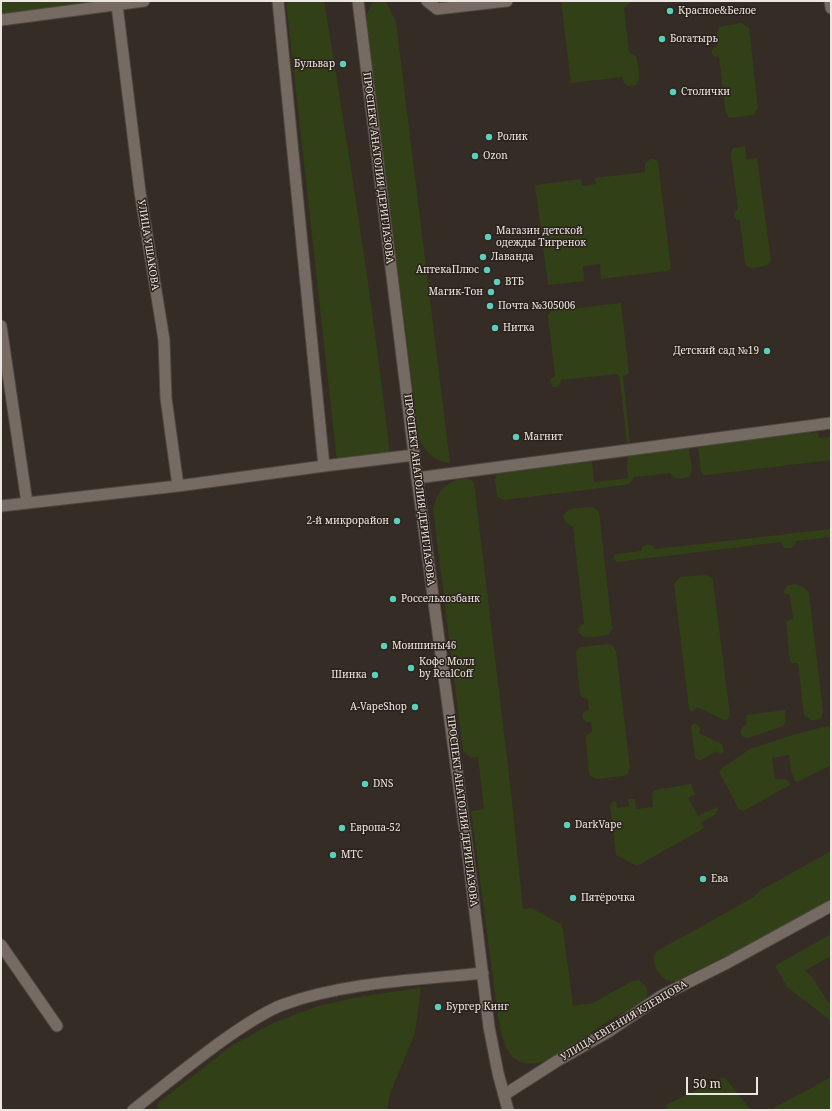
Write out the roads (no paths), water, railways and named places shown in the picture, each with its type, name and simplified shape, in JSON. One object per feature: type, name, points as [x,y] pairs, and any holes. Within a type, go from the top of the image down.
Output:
[{"type":"street","points":[[1,20],[144,1]]},
{"type":"street","points":[[278,1],[324,466]]},
{"type":"street","name":"ПРОСПЕКТ АНАТОЛИЯ ДЕРИГЛАЗОВА","points":[[358,1],[414,455],[489,1027],[498,1072],[508,1110]]},
{"type":"street","points":[[427,1],[437,9],[508,1]]},
{"type":"street","points":[[830,1],[831,8]]},
{"type":"street","name":"УЛИЦА УШАКОВА","points":[[116,4],[140,192],[164,340],[166,398],[178,486]]},
{"type":"street","points":[[1,326],[27,503]]},
{"type":"street","points":[[417,478],[831,423]]},
{"type":"street","points":[[1,506],[178,486],[414,455]]},
{"type":"street","name":"УЛИЦА ЕВГЕНИЯ КЛЕВЦОВА","points":[[504,1095],[557,1061],[608,1032],[661,996],[727,963],[831,906]]},
{"type":"street","points":[[1,945],[57,1026]]},
{"type":"street","points":[[133,1110],[218,1044],[245,1025],[280,1006],[312,996],[346,988],[482,973]]},
{"type":"place","name":"Красное&Белое","points":[[670,11]]},
{"type":"place","name":"Богатырь","points":[[662,39]]},
{"type":"place","name":"Бульвар","points":[[343,64]]},
{"type":"place","name":"Столички","points":[[673,92]]},
{"type":"place","name":"Ролик","points":[[489,137]]},
{"type":"place","name":"Ozon","points":[[475,156]]},
{"type":"place","name":"Магазин детской одежды Тигренок","points":[[488,237]]},
{"type":"place","name":"Лаванда","points":[[483,257]]},
{"type":"place","name":"АптекаПлюс","points":[[487,270]]},
{"type":"place","name":"ВТБ","points":[[497,282]]},
{"type":"place","name":"Магик-Тон","points":[[491,292]]},
{"type":"place","name":"Почта №305006","points":[[490,306]]},
{"type":"place","name":"Нитка","points":[[495,328]]},
{"type":"place","name":"Детский сад №19","points":[[767,351]]},
{"type":"place","name":"Магнит","points":[[516,437]]},
{"type":"place","name":"2-й микрорайон","points":[[397,521]]},
{"type":"place","name":"Россельхозбанк","points":[[393,599]]},
{"type":"place","name":"Моишины46","points":[[384,646]]},
{"type":"place","name":"Кофе Молл by RealCoff","points":[[411,668]]},
{"type":"place","name":"Шинка","points":[[375,675]]},
{"type":"place","name":"A-VapeShop","points":[[415,707]]},
{"type":"place","name":"DNS","points":[[365,784]]},
{"type":"place","name":"DarkVape","points":[[567,825]]},
{"type":"place","name":"Европа-52","points":[[342,828]]},
{"type":"place","name":"МТС","points":[[333,855]]},
{"type":"place","name":"Ева","points":[[703,879]]},
{"type":"place","name":"Пятёрочка","points":[[573,898]]},
{"type":"place","name":"Бургер Кинг","points":[[438,1007]]}]
